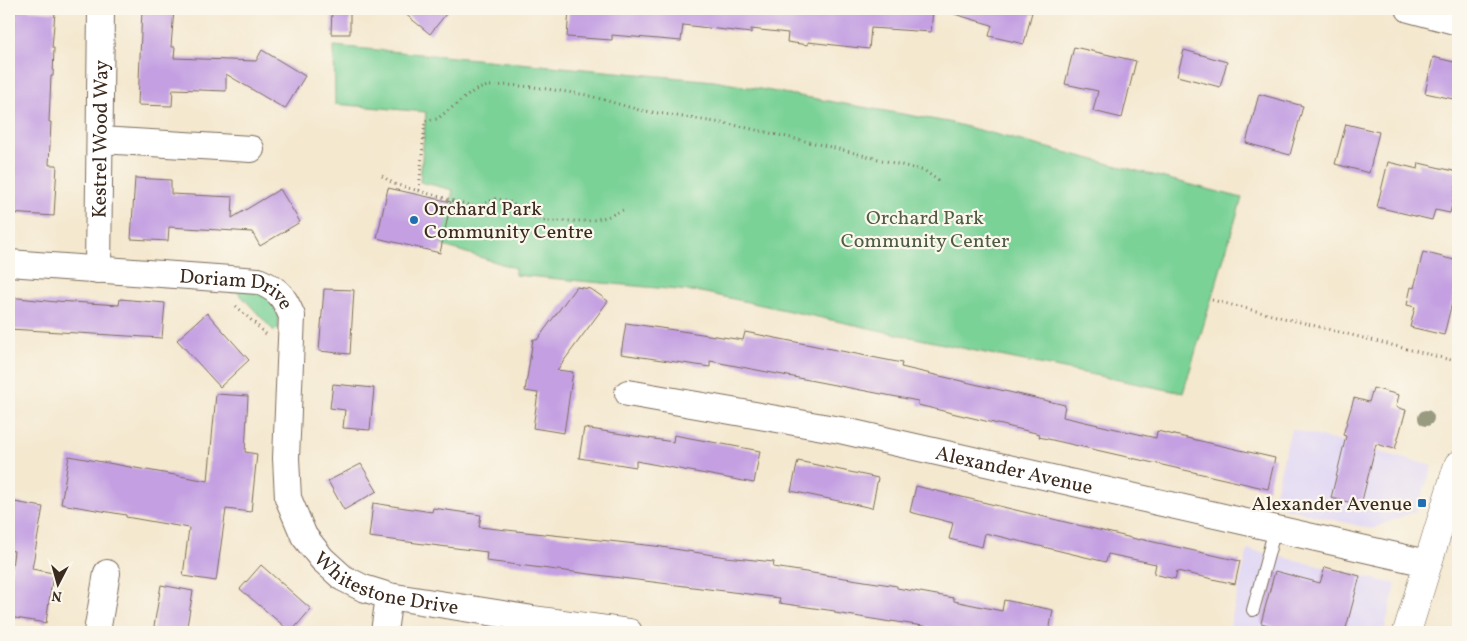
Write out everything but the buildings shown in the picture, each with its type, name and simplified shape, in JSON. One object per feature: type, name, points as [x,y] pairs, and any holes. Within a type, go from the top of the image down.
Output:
[{"type":"street","name":"Kestrel Wood Way","points":[[98,270],[101,9]]},
{"type":"street","points":[[1409,9],[1458,22]]},
{"type":"street","points":[[100,140],[252,149]]},
{"type":"street","name":"Doriam Drive","points":[[9,263],[258,281],[274,288],[285,301],[292,316],[286,458],[288,498],[304,536]]},
{"type":"street","name":"Alexander Avenue","points":[[628,393],[840,430],[1428,563]]},
{"type":"street","points":[[1407,632],[1458,465]]},
{"type":"street","name":"Whitestone Drive","points":[[304,536],[322,559],[344,578],[363,588],[389,596],[629,632]]},
{"type":"street","points":[[97,632],[107,573]]},
{"type":"street","points":[[384,632],[389,596]]},
{"type":"lane","points":[[1253,610],[1275,529]]},
{"type":"path","points":[[419,190],[425,121],[437,119],[475,90],[488,86],[508,85],[587,95],[639,110],[743,127],[827,146],[925,172],[940,182]]},
{"type":"path","points":[[382,176],[394,184],[476,207],[495,199],[506,200],[523,213],[543,221],[588,220],[607,217],[624,210]]},
{"type":"path","points":[[222,279],[222,293],[273,340],[291,344]]},
{"type":"path","points":[[1212,300],[1451,360]]},
{"type":"shaded area","points":[[1291,429],[1433,466],[1416,511],[1372,529],[1272,505]]},
{"type":"shaded area","points":[[1248,549],[1396,584],[1384,632],[1261,632],[1230,625]]},
{"type":"green space","name":"Orchard Park Community Center","points":[[334,46],[714,81],[948,122],[1242,198],[1183,393],[701,292],[515,275],[515,268],[441,245],[453,190],[420,182],[426,112],[335,104]]},
{"type":"green space","points":[[234,288],[262,292],[277,308],[279,328],[274,331]]},
{"type":"place","name":"Orchard Park Community Centre","points":[[414,220]]},
{"type":"place","name":"Alexander Avenue","points":[[1422,503]]}]
